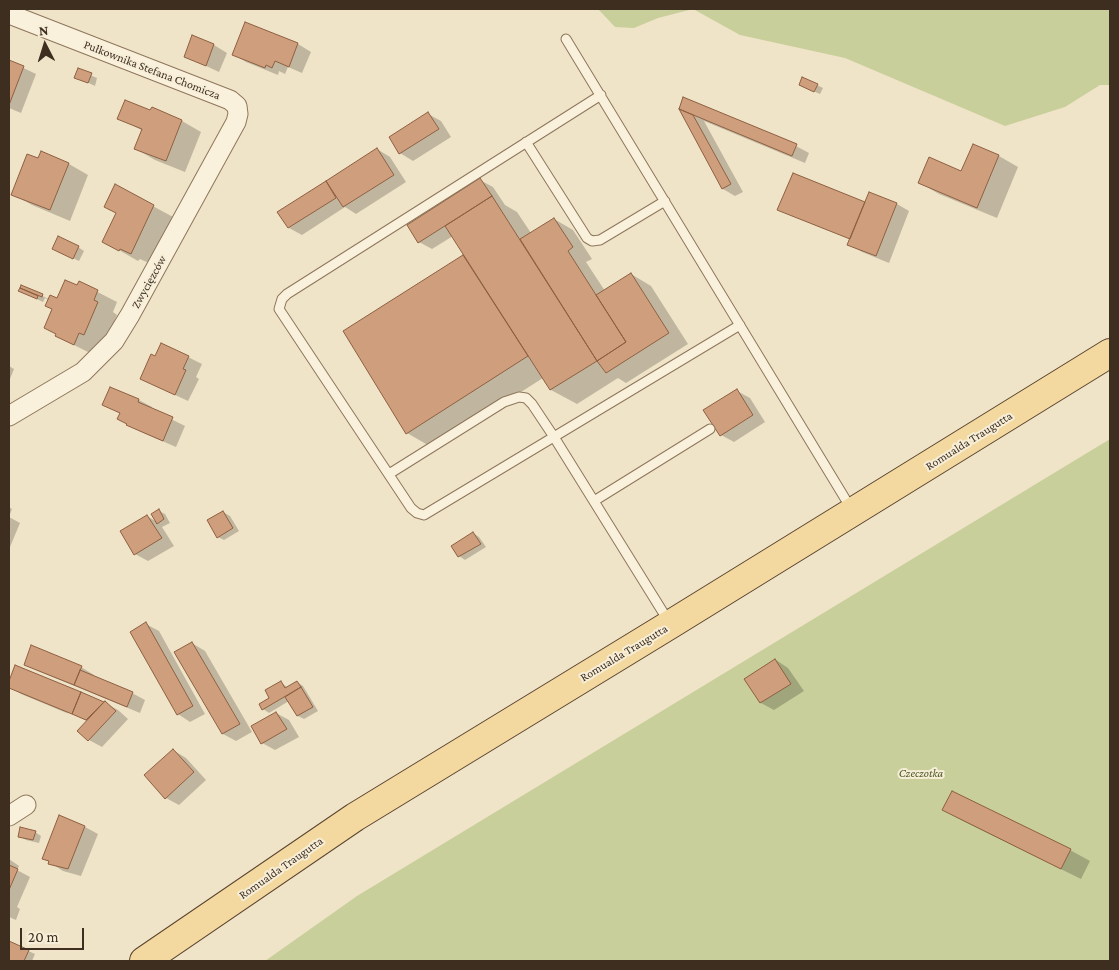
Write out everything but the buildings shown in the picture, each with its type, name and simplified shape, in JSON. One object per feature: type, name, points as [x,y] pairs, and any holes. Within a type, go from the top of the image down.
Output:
[{"type":"main road","name":"Romualda Traugutta","points":[[144,961],[354,817],[1110,353]]},
{"type":"street","name":"Pułkownika Stefana Chomicza","points":[[9,14],[230,100],[237,106]]},
{"type":"street","name":"Zwycięzców","points":[[9,416],[83,372],[114,341],[236,122],[237,106]]},
{"type":"street","points":[[9,816],[26,805]]},
{"type":"lane","points":[[566,40],[853,512]]},
{"type":"lane","points":[[600,95],[282,299],[279,309],[411,508],[417,513],[424,515],[740,325]]},
{"type":"lane","points":[[526,142],[587,238],[592,241],[600,240],[665,201]]},
{"type":"lane","points":[[389,474],[512,399],[526,398],[554,437],[671,624]]},
{"type":"lane","points":[[594,501],[710,429]]},
{"type":"green space","points":[[598,9],[693,9],[658,18],[634,28],[615,27]]},
{"type":"green space","points":[[693,9],[1110,9],[1110,85],[1100,85],[1065,107],[1005,126],[845,58],[740,35]]},
{"type":"green space","name":"Czeczotka","points":[[1110,439],[1110,961],[265,961],[357,896]]}]
